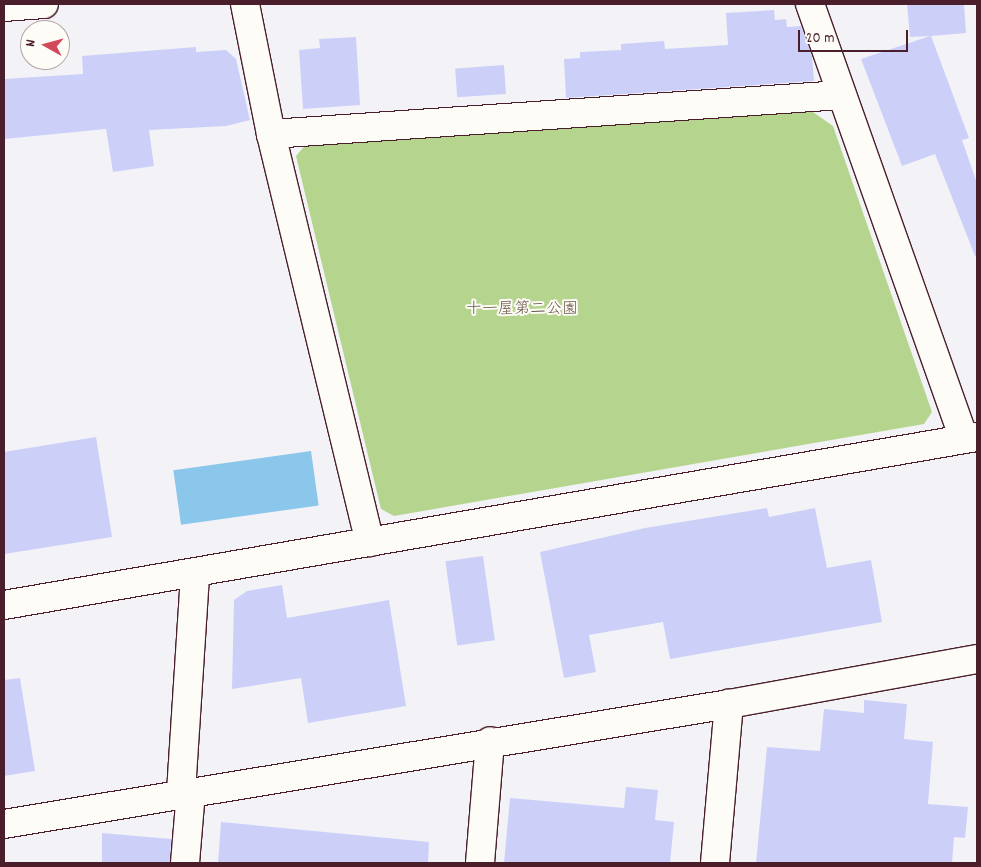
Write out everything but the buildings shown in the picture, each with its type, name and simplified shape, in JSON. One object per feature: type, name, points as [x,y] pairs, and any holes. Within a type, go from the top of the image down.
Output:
[{"type":"street","points":[[4,7],[44,4]]},
{"type":"street","points":[[245,4],[271,134],[370,542]]},
{"type":"street","points":[[4,605],[194,574],[971,438],[842,95],[810,4]]},
{"type":"street","points":[[271,134],[842,95]]},
{"type":"street","points":[[185,863],[194,574]]},
{"type":"street","points":[[4,824],[186,792],[729,704],[977,659]]},
{"type":"street","points":[[715,863],[729,704]]},
{"type":"street","points":[[480,863],[490,742]]},
{"type":"green space","name":"十一屋第二公園","points":[[810,110],[833,126],[932,412],[924,424],[394,516],[381,509],[296,156],[309,141]]},
{"type":"water","points":[[311,451],[319,505],[181,525],[173,470]]}]
